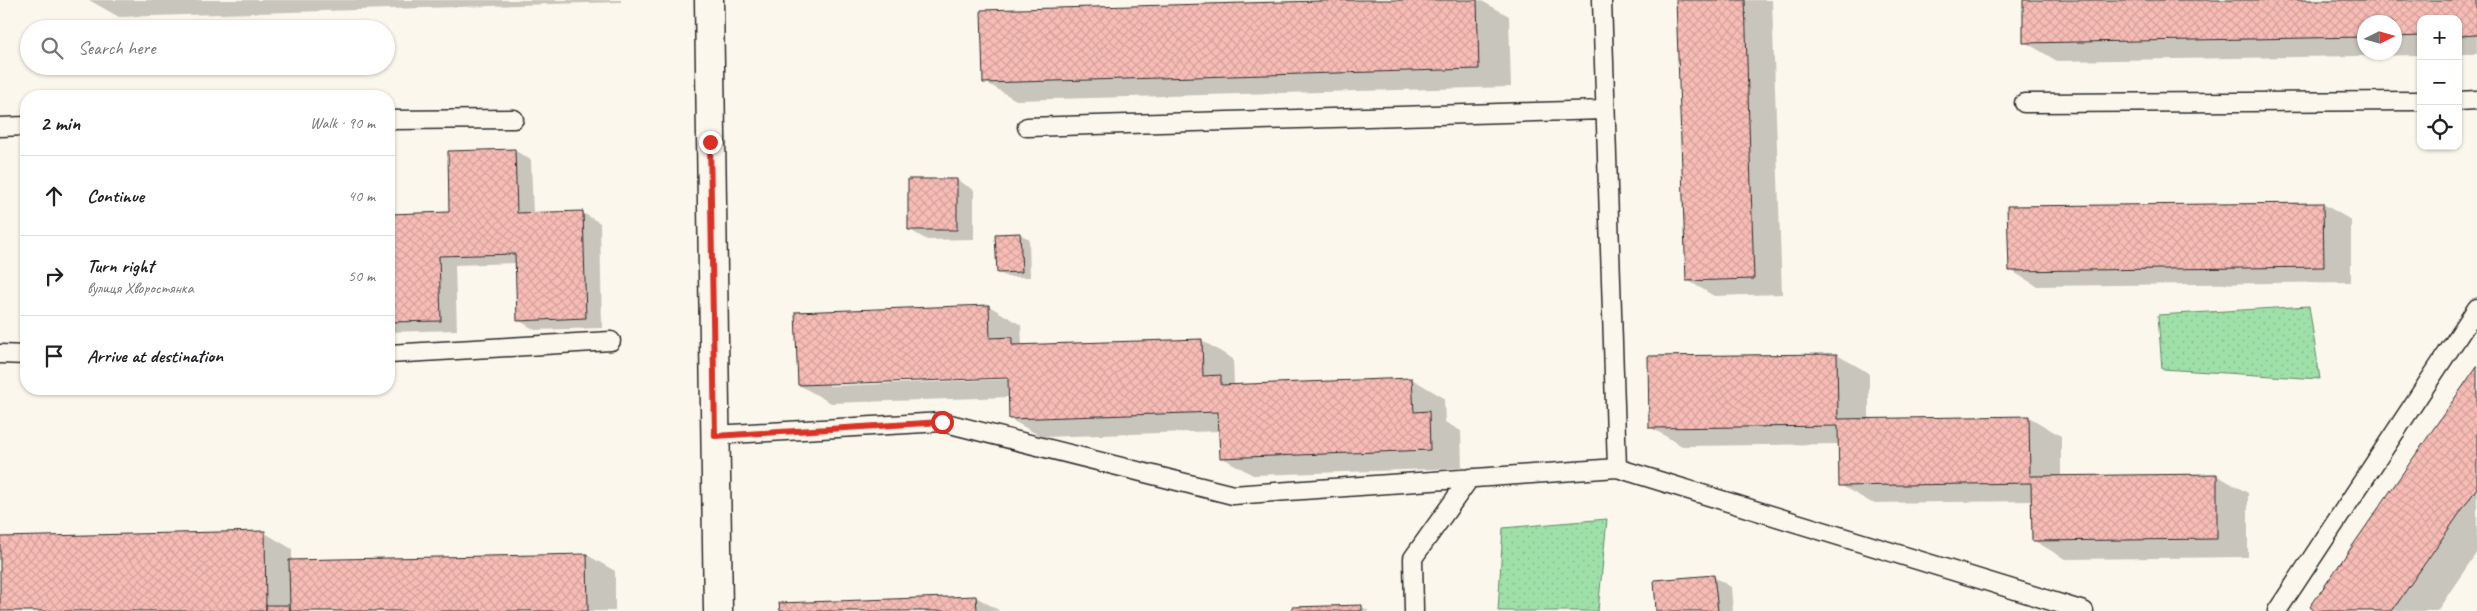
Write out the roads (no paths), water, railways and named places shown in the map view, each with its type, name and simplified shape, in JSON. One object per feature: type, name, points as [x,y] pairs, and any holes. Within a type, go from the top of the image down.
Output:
[{"type":"street","points":[[709,0],[718,611]]},
{"type":"lane","points":[[1602,0],[1604,110],[1617,468]]},
{"type":"lane","points":[[2462,101],[2477,100]]},
{"type":"lane","points":[[2024,104],[2417,101]]},
{"type":"lane","points":[[1027,127],[1604,110]]},
{"type":"lane","points":[[395,120],[514,120]]},
{"type":"lane","points":[[0,127],[20,126]]},
{"type":"lane","points":[[2277,611],[2477,308]]},
{"type":"lane","points":[[395,354],[611,341]]},
{"type":"lane","points":[[0,354],[20,355]]},
{"type":"lane","points":[[715,436],[942,422],[1233,495],[1617,468],[2084,611]]},
{"type":"lane","points":[[1414,611],[1413,558],[1470,478]]}]
